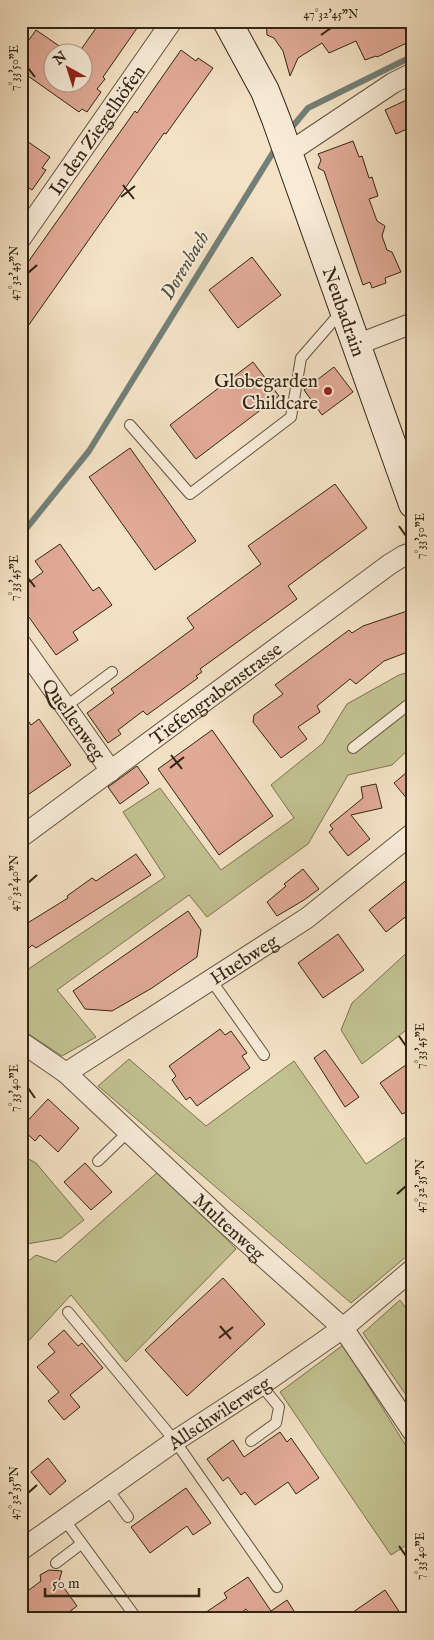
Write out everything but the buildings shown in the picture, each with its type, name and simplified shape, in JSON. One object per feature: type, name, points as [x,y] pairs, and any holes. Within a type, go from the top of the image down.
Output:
[{"type":"street","name":"In den Ziegelhöfen","points":[[21,238],[172,21]]},
{"type":"street","name":"Neubadrain","points":[[227,21],[265,91],[276,119],[413,504]]},
{"type":"street","points":[[288,154],[393,83],[413,74]]},
{"type":"street","points":[[356,345],[413,322]]},
{"type":"street","name":"Tiefengrabenstrasse","points":[[21,837],[390,564],[413,552]]},
{"type":"street","name":"Quellenweg","points":[[21,644],[110,771]]},
{"type":"street","name":"Huebweg","points":[[66,1073],[306,918],[413,832]]},
{"type":"street","name":"Multenweg","points":[[21,1042],[66,1073],[221,1220],[260,1262],[343,1328],[413,1432]]},
{"type":"street","name":"Allschwilerweg","points":[[21,1550],[175,1441],[261,1385],[343,1328],[413,1269]]},
{"type":"lane","points":[[130,425],[190,494],[291,417],[301,358],[343,309]]},
{"type":"lane","points":[[65,707],[112,672]]},
{"type":"lane","points":[[352,748],[413,701]]},
{"type":"lane","points":[[211,980],[264,1055]]},
{"type":"lane","points":[[98,1161],[128,1132]]},
{"type":"lane","points":[[68,1312],[175,1441],[277,1587]]},
{"type":"lane","points":[[251,1441],[276,1423],[279,1407],[261,1385]]},
{"type":"lane","points":[[107,1488],[128,1517]]},
{"type":"lane","points":[[64,1519],[138,1619]]},
{"type":"lane","points":[[56,1562],[81,1544]]},
{"type":"shaded area","points":[[413,671],[413,745],[392,765],[348,775],[308,844],[207,917],[189,895],[57,990],[96,1037],[62,1056],[21,1029],[21,974],[165,877],[123,812],[160,788],[221,870],[294,818],[271,785],[323,743],[347,704],[399,675]]},
{"type":"shaded area","points":[[413,947],[413,1025],[362,1064],[341,1030],[352,1003]]},
{"type":"shaded area","points":[[129,1059],[206,1126],[294,1061],[366,1164],[413,1132],[413,1251],[351,1303],[98,1086]]},
{"type":"shaded area","points":[[21,1155],[36,1163],[84,1220],[61,1238],[21,1245]]},
{"type":"shaded area","points":[[160,1170],[236,1249],[126,1362],[71,1295],[21,1349],[21,1267],[36,1255],[56,1262]]},
{"type":"shaded area","points":[[400,1300],[413,1318],[413,1405],[363,1333]]},
{"type":"shaded area","points":[[343,1345],[413,1457],[413,1541],[391,1555],[280,1392]]},
{"type":"waterway","name":"Dorenbach","points":[[288,132],[308,108],[413,56]]},
{"type":"waterway","name":"Dorenbach","points":[[21,535],[89,451],[277,146]]},
{"type":"place","name":"Globegarden Childcare","points":[[328,391]]}]
